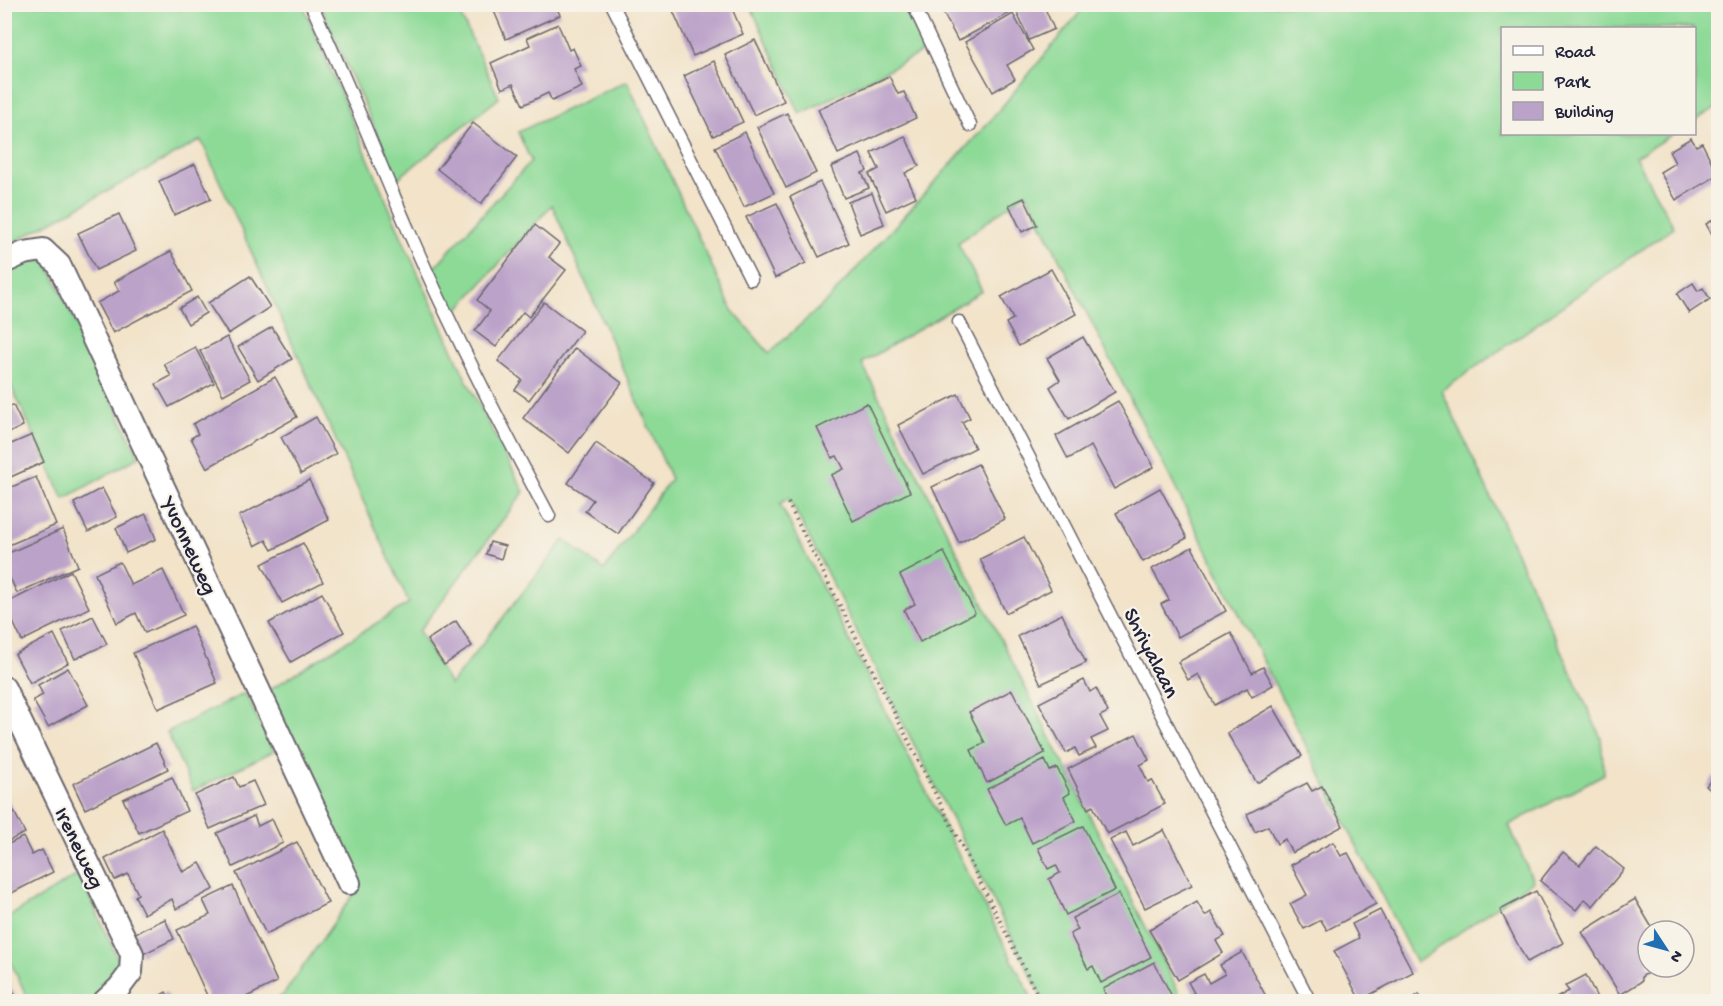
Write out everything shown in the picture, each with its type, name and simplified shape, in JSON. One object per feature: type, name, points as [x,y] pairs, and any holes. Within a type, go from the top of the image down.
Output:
[{"type":"street","name":"Yvonneweg","points":[[4,262],[24,253],[43,250],[59,265],[349,883]]},
{"type":"street","name":"Ireneweg","points":[[4,688],[132,954],[131,972],[104,1002]]},
{"type":"lane","points":[[311,4],[439,298],[478,380],[549,516]]},
{"type":"lane","points":[[612,4],[751,279]]},
{"type":"lane","points":[[913,4],[970,125]]},
{"type":"lane","name":"Shriyalaan","points":[[959,322],[1310,1002]]},
{"type":"path","points":[[788,503],[1041,1002]]},
{"type":"green space","points":[[174,4],[181,10],[186,4],[303,5],[406,247],[466,379],[524,492],[419,631],[450,685],[564,540],[604,570],[671,479],[552,205],[453,315],[432,270],[531,161],[518,132],[627,81],[732,310],[769,353],[829,299],[990,121],[1086,5],[1718,5],[1718,106],[1696,120],[1696,27],[1501,27],[1501,135],[1671,135],[1635,157],[1674,227],[1442,391],[1601,738],[1604,774],[1509,825],[1533,881],[1416,963],[1026,193],[958,243],[982,291],[862,363],[1183,1001],[1044,1001],[789,498],[780,504],[1033,1001],[274,1001],[284,994],[360,885],[269,690],[409,603],[201,140],[5,247],[5,5]]},
{"type":"green space","points":[[320,5],[456,5],[499,98],[397,179]]},
{"type":"green space","points":[[750,5],[907,5],[927,50],[800,114]]},
{"type":"green space","points":[[27,260],[47,262],[139,457],[64,499],[5,373],[5,270]]},
{"type":"green space","points":[[245,693],[274,751],[193,791],[167,732]]},
{"type":"green space","points":[[79,874],[124,972],[99,1001],[29,1001],[5,950],[5,919]]},
{"type":"building","points":[[491,4],[555,4],[560,15],[506,39]]},
{"type":"building","points":[[670,4],[730,4],[743,34],[693,56]]},
{"type":"building","points":[[1029,4],[1043,4],[1054,29],[1029,40],[1016,10]]},
{"type":"building","points":[[939,5],[1025,5],[958,41]]},
{"type":"building","points":[[1013,14],[1033,50],[1007,65],[1015,79],[993,92],[965,42]]},
{"type":"building","points":[[558,24],[569,50],[573,48],[581,66],[574,69],[582,87],[552,101],[548,93],[523,105],[513,84],[502,89],[491,63],[530,45],[527,38]]},
{"type":"building","points":[[755,40],[784,101],[754,115],[725,55]]},
{"type":"building","points":[[714,61],[743,122],[713,136],[684,76]]},
{"type":"building","points":[[889,76],[898,94],[904,92],[916,118],[838,154],[818,109]]},
{"type":"building","points":[[787,113],[816,173],[786,188],[757,127]]},
{"type":"building","points":[[473,123],[517,157],[481,204],[437,169]]},
{"type":"building","points":[[745,132],[774,193],[744,207],[715,147]]},
{"type":"building","points":[[905,136],[919,166],[905,173],[916,197],[886,211],[869,174],[879,169],[871,153]]},
{"type":"building","points":[[1691,138],[1696,146],[1702,143],[1718,175],[1676,200],[1660,172],[1675,163],[1669,151]]},
{"type":"building","points":[[860,154],[867,171],[862,173],[869,188],[844,198],[831,167]]},
{"type":"building","points":[[195,164],[211,199],[174,215],[159,181]]},
{"type":"building","points":[[820,182],[849,243],[819,257],[790,197]]},
{"type":"building","points":[[872,193],[884,224],[860,234],[848,202]]},
{"type":"building","points":[[1024,198],[1037,225],[1022,232],[1009,205]]},
{"type":"building","points":[[777,203],[806,263],[775,278],[746,217]]},
{"type":"building","points":[[119,214],[136,251],[96,270],[78,233]]},
{"type":"building","points":[[1718,217],[1718,245],[1706,224]]},
{"type":"building","points":[[535,225],[559,244],[549,257],[566,270],[529,317],[523,312],[496,347],[475,331],[490,311],[477,300]]},
{"type":"building","points":[[171,251],[192,291],[113,333],[97,303],[119,291],[114,282]]},
{"type":"building","points":[[1051,269],[1076,314],[1019,346],[1006,323],[1013,319],[1001,297]]},
{"type":"building","points":[[250,276],[270,307],[228,334],[208,303]]},
{"type":"building","points":[[1693,283],[1698,291],[1703,288],[1710,299],[1689,313],[1677,294]]},
{"type":"building","points":[[197,297],[206,313],[188,324],[179,308]]},
{"type":"building","points":[[544,302],[582,331],[529,400],[515,390],[522,380],[498,361]]},
{"type":"building","points":[[272,327],[292,359],[258,380],[238,347]]},
{"type":"building","points":[[227,337],[250,380],[223,395],[200,351]]},
{"type":"building","points":[[1083,337],[1115,392],[1069,419],[1050,387],[1060,380],[1047,358]]},
{"type":"building","points":[[195,347],[214,383],[169,407],[156,384],[171,376],[164,364]]},
{"type":"building","points":[[575,348],[622,383],[569,453],[523,418]]},
{"type":"building","points":[[275,377],[297,417],[207,468],[191,438],[198,434],[193,424]]},
{"type":"building","points":[[958,394],[970,418],[962,422],[975,448],[923,474],[898,425]]},
{"type":"building","points":[[1118,401],[1154,467],[1114,489],[1091,446],[1068,459],[1056,436]]},
{"type":"building","points":[[867,403],[910,492],[853,521],[831,475],[844,469],[837,456],[832,458],[817,428]]},
{"type":"building","points":[[13,405],[23,426],[5,435],[4,409]]},
{"type":"building","points":[[316,417],[336,454],[301,474],[281,437]]},
{"type":"building","points":[[32,435],[44,462],[4,480],[4,447]]},
{"type":"building","points":[[596,443],[654,483],[618,534],[585,511],[593,500],[568,483]]},
{"type":"building","points":[[978,464],[1005,519],[959,543],[932,487]]},
{"type":"building","points":[[36,477],[56,525],[4,547],[4,490]]},
{"type":"building","points":[[309,480],[329,520],[272,550],[266,540],[255,546],[239,516]]},
{"type":"building","points":[[102,488],[117,517],[88,532],[74,503]]},
{"type":"building","points":[[1160,488],[1187,538],[1143,562],[1116,513]]},
{"type":"building","points":[[146,514],[156,539],[126,553],[116,528]]},
{"type":"building","points":[[63,529],[78,566],[17,593],[4,565],[4,555]]},
{"type":"building","points":[[1024,537],[1051,590],[1006,613],[980,559]]},
{"type":"building","points":[[490,542],[505,546],[501,559],[486,554]]},
{"type":"building","points":[[303,543],[323,582],[282,603],[262,564]]},
{"type":"building","points":[[1192,547],[1226,611],[1178,637],[1161,604],[1169,600],[1152,569]]},
{"type":"building","points":[[944,552],[975,613],[920,642],[904,610],[915,604],[900,575]]},
{"type":"building","points":[[120,562],[131,585],[163,570],[184,615],[145,633],[136,613],[117,623],[95,574]]},
{"type":"building","points":[[71,571],[89,608],[22,641],[13,622],[4,626],[4,604]]},
{"type":"building","points":[[322,593],[344,632],[291,662],[269,623]]},
{"type":"building","points":[[1062,614],[1086,663],[1041,684],[1018,636]]},
{"type":"building","points":[[93,616],[107,644],[75,659],[62,631]]},
{"type":"building","points":[[456,621],[472,646],[444,665],[427,640]]},
{"type":"building","points":[[192,626],[217,683],[158,709],[133,653]]},
{"type":"building","points":[[1231,633],[1252,673],[1263,667],[1273,685],[1252,697],[1247,688],[1215,705],[1198,674],[1188,680],[1178,662]]},
{"type":"building","points":[[54,634],[68,663],[30,683],[15,654]]},
{"type":"building","points":[[68,668],[88,705],[48,727],[33,700],[43,695],[38,685]]},
{"type":"building","points":[[1084,680],[1090,692],[1096,688],[1108,712],[1100,716],[1108,731],[1091,739],[1096,748],[1079,756],[1075,748],[1066,753],[1039,703]]},
{"type":"building","points":[[1012,690],[1045,753],[987,783],[971,750],[985,743],[969,712]]},
{"type":"building","points":[[1273,706],[1302,756],[1257,783],[1227,733]]},
{"type":"building","points":[[1136,734],[1149,760],[1140,765],[1148,782],[1152,780],[1165,804],[1107,834],[1093,806],[1088,809],[1068,769]]},
{"type":"building","points":[[156,743],[168,769],[85,809],[73,784]]},
{"type":"building","points":[[1045,760],[1050,771],[1057,768],[1070,793],[1064,797],[1076,821],[1032,843],[1020,818],[1006,825],[987,789]]},
{"type":"building","points":[[1718,772],[1718,797],[1706,786]]},
{"type":"building","points":[[172,777],[187,811],[139,833],[123,799]]},
{"type":"building","points":[[234,777],[239,787],[253,781],[264,805],[210,829],[195,795]]},
{"type":"building","points":[[1307,783],[1312,791],[1322,786],[1343,826],[1292,853],[1285,839],[1277,844],[1268,826],[1255,832],[1247,814]]},
{"type":"building","points":[[4,792],[25,833],[4,843]]},
{"type":"building","points":[[254,816],[258,826],[272,819],[283,843],[233,867],[217,833]]},
{"type":"building","points":[[1083,826],[1115,890],[1066,915],[1049,879],[1060,873],[1056,865],[1048,869],[1038,848]]},
{"type":"building","points":[[162,829],[183,872],[200,863],[214,889],[176,909],[172,899],[144,914],[135,896],[138,894],[128,874],[115,880],[105,859]]},
{"type":"building","points":[[1164,830],[1192,885],[1145,908],[1110,840],[1126,832],[1133,846]]},
{"type":"building","points":[[23,837],[32,855],[42,850],[53,872],[4,897],[4,846]]},
{"type":"building","points":[[297,842],[328,903],[266,934],[236,873]]},
{"type":"building","points":[[1333,842],[1341,856],[1348,853],[1376,904],[1327,930],[1321,920],[1304,929],[1290,904],[1307,895],[1291,865]]},
{"type":"building","points":[[1596,846],[1624,869],[1593,906],[1585,899],[1576,910],[1540,881],[1563,852],[1580,865]]},
{"type":"building","points":[[233,886],[277,982],[236,1002],[210,1002],[177,930],[210,915],[203,900]]},
{"type":"building","points":[[1536,891],[1563,943],[1527,962],[1500,910]]},
{"type":"building","points":[[1119,894],[1151,957],[1101,983],[1093,966],[1088,969],[1070,934],[1078,930],[1072,918]]},
{"type":"building","points":[[1635,899],[1647,919],[1636,919],[1636,979],[1642,981],[1620,995],[1582,932]]},
{"type":"building","points":[[1197,902],[1205,916],[1211,912],[1225,936],[1216,941],[1223,953],[1178,980],[1149,930]]},
{"type":"building","points":[[1380,910],[1413,972],[1360,1000],[1334,951],[1359,938],[1352,924]]},
{"type":"building","points":[[165,919],[174,939],[141,955],[131,935]]},
{"type":"building","points":[[1242,952],[1269,1002],[1187,1002],[1185,997],[1194,993],[1188,982],[1204,974],[1209,983],[1225,974],[1220,965]]},
{"type":"building","points":[[1154,962],[1175,1002],[1109,1002],[1103,989]]},
{"type":"building","points":[[4,973],[17,999],[12,1002],[4,1002]]},
{"type":"building","points":[[1586,975],[1599,1002],[1549,1002],[1569,991],[1565,986]]},
{"type":"building","points":[[166,992],[171,1002],[149,1002]]},
{"type":"building","points":[[1419,994],[1423,1002],[1407,1002]]}]
